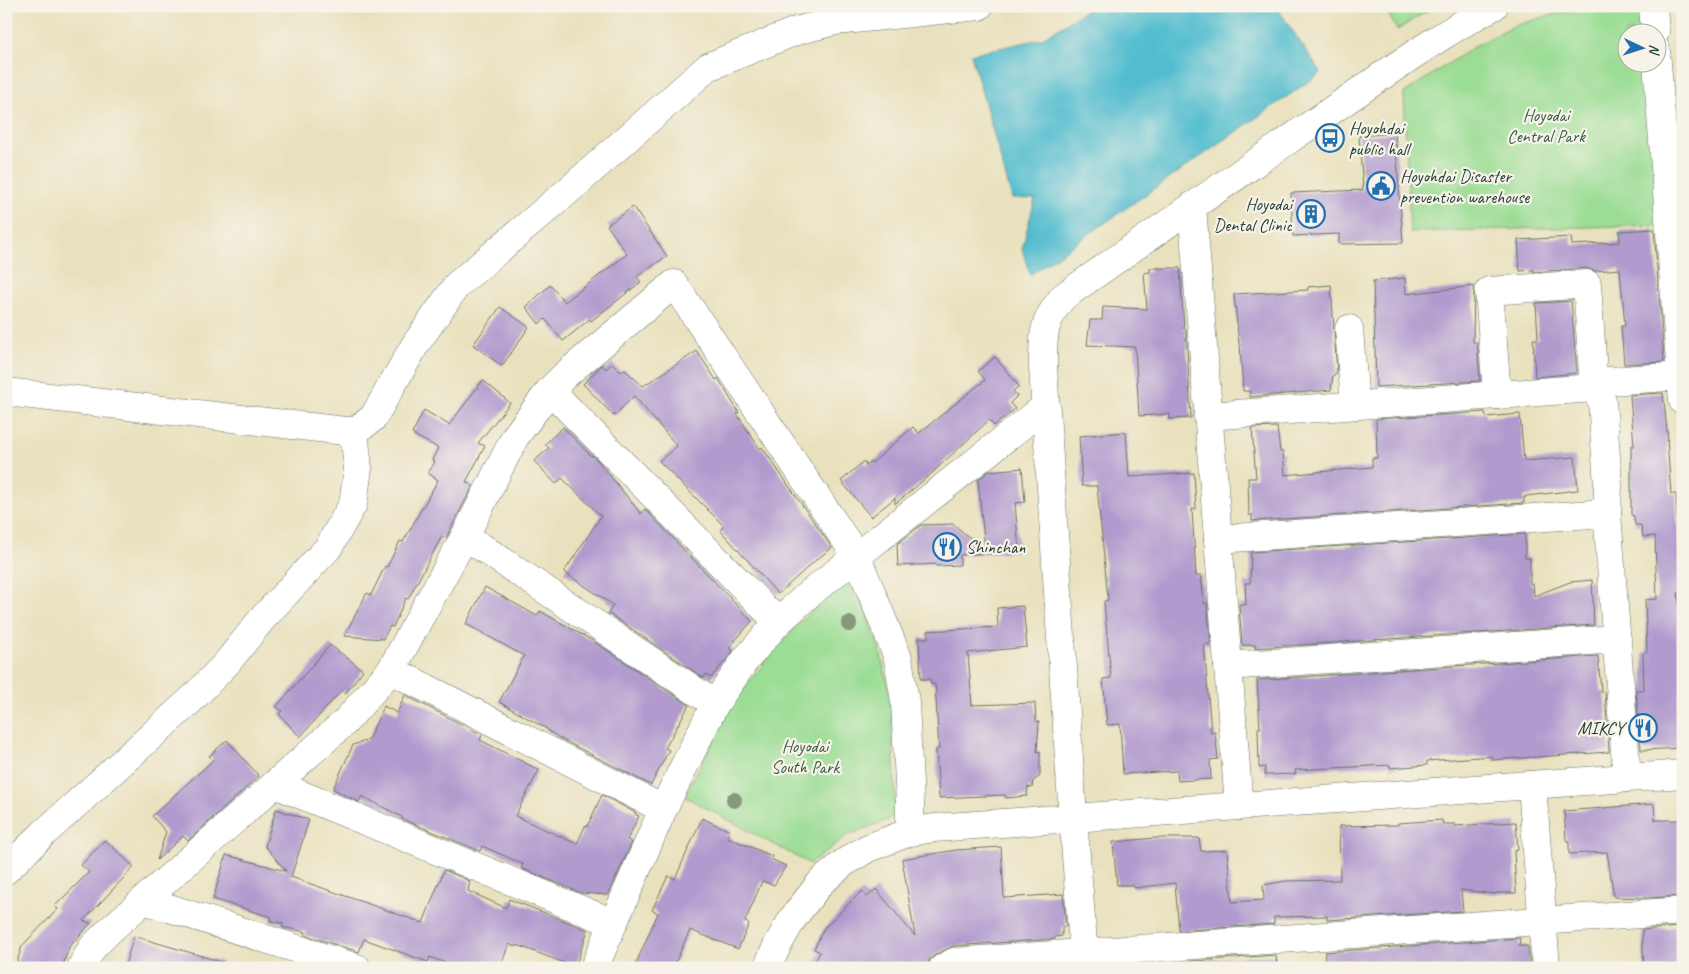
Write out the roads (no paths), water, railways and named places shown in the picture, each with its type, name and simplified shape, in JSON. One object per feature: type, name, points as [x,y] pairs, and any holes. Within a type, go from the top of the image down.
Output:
[{"type":"street","points":[[6,392],[354,432],[373,418],[415,345],[457,285],[568,191],[708,67],[796,31],[835,21],[979,6]]},
{"type":"street","points":[[1084,961],[1046,406],[1043,341],[1046,323],[1052,310],[1063,297],[1400,64],[1494,6]]},
{"type":"street","points":[[1653,6],[1654,22]]},
{"type":"street","points":[[1208,416],[1594,388],[1608,381],[1682,385],[1658,72]]},
{"type":"street","points":[[1192,206],[1239,806]]},
{"type":"street","points":[[81,968],[92,948],[110,930],[345,722],[390,670],[465,536],[515,437],[550,390],[674,284],[857,557],[898,658],[905,702],[910,832]]},
{"type":"street","points":[[1497,396],[1489,291],[1587,284],[1594,388],[1602,400],[1608,486],[1606,513],[1627,778]]},
{"type":"street","points":[[1349,329],[1355,406]]},
{"type":"street","points":[[550,390],[778,622]]},
{"type":"street","points":[[594,968],[663,809],[715,704],[746,659],[778,622],[809,594],[1046,406]]},
{"type":"street","points":[[6,870],[226,664],[262,619],[328,548],[353,504],[358,468],[354,432]]},
{"type":"street","points":[[1218,539],[1606,513]]},
{"type":"street","points":[[465,536],[715,704]]},
{"type":"street","points":[[1228,666],[1617,639]]},
{"type":"street","points":[[390,670],[663,809]]},
{"type":"street","points":[[767,968],[776,946],[793,918],[821,882],[845,862],[868,848],[910,832],[934,828],[1683,774]]},
{"type":"street","points":[[276,784],[613,923]]},
{"type":"street","points":[[1532,785],[1546,968]]},
{"type":"street","points":[[144,900],[357,968]]},
{"type":"street","points":[[943,968],[954,962],[1084,961],[1542,921],[1683,911]]},
{"type":"water","points":[[1096,6],[1276,6],[1321,73],[1030,275],[1022,249],[1035,199],[1012,199],[971,54],[1041,39]]},
{"type":"place","name":"Hoyohdai public hall","points":[[1330,138]]},
{"type":"place","name":"Hoyohdai Disaster prevention warehouse","points":[[1381,186]]},
{"type":"place","name":"Hoyodai Dental Clinic","points":[[1311,214]]},
{"type":"place","name":"Shinchan","points":[[947,547]]},
{"type":"place","name":"MIKCY","points":[[1643,728]]},
{"type":"park label","name":"Hoyodai Central Park","points":[[1546,125]]},
{"type":"park label","name":"Hoyodai South Park","points":[[805,756]]}]
